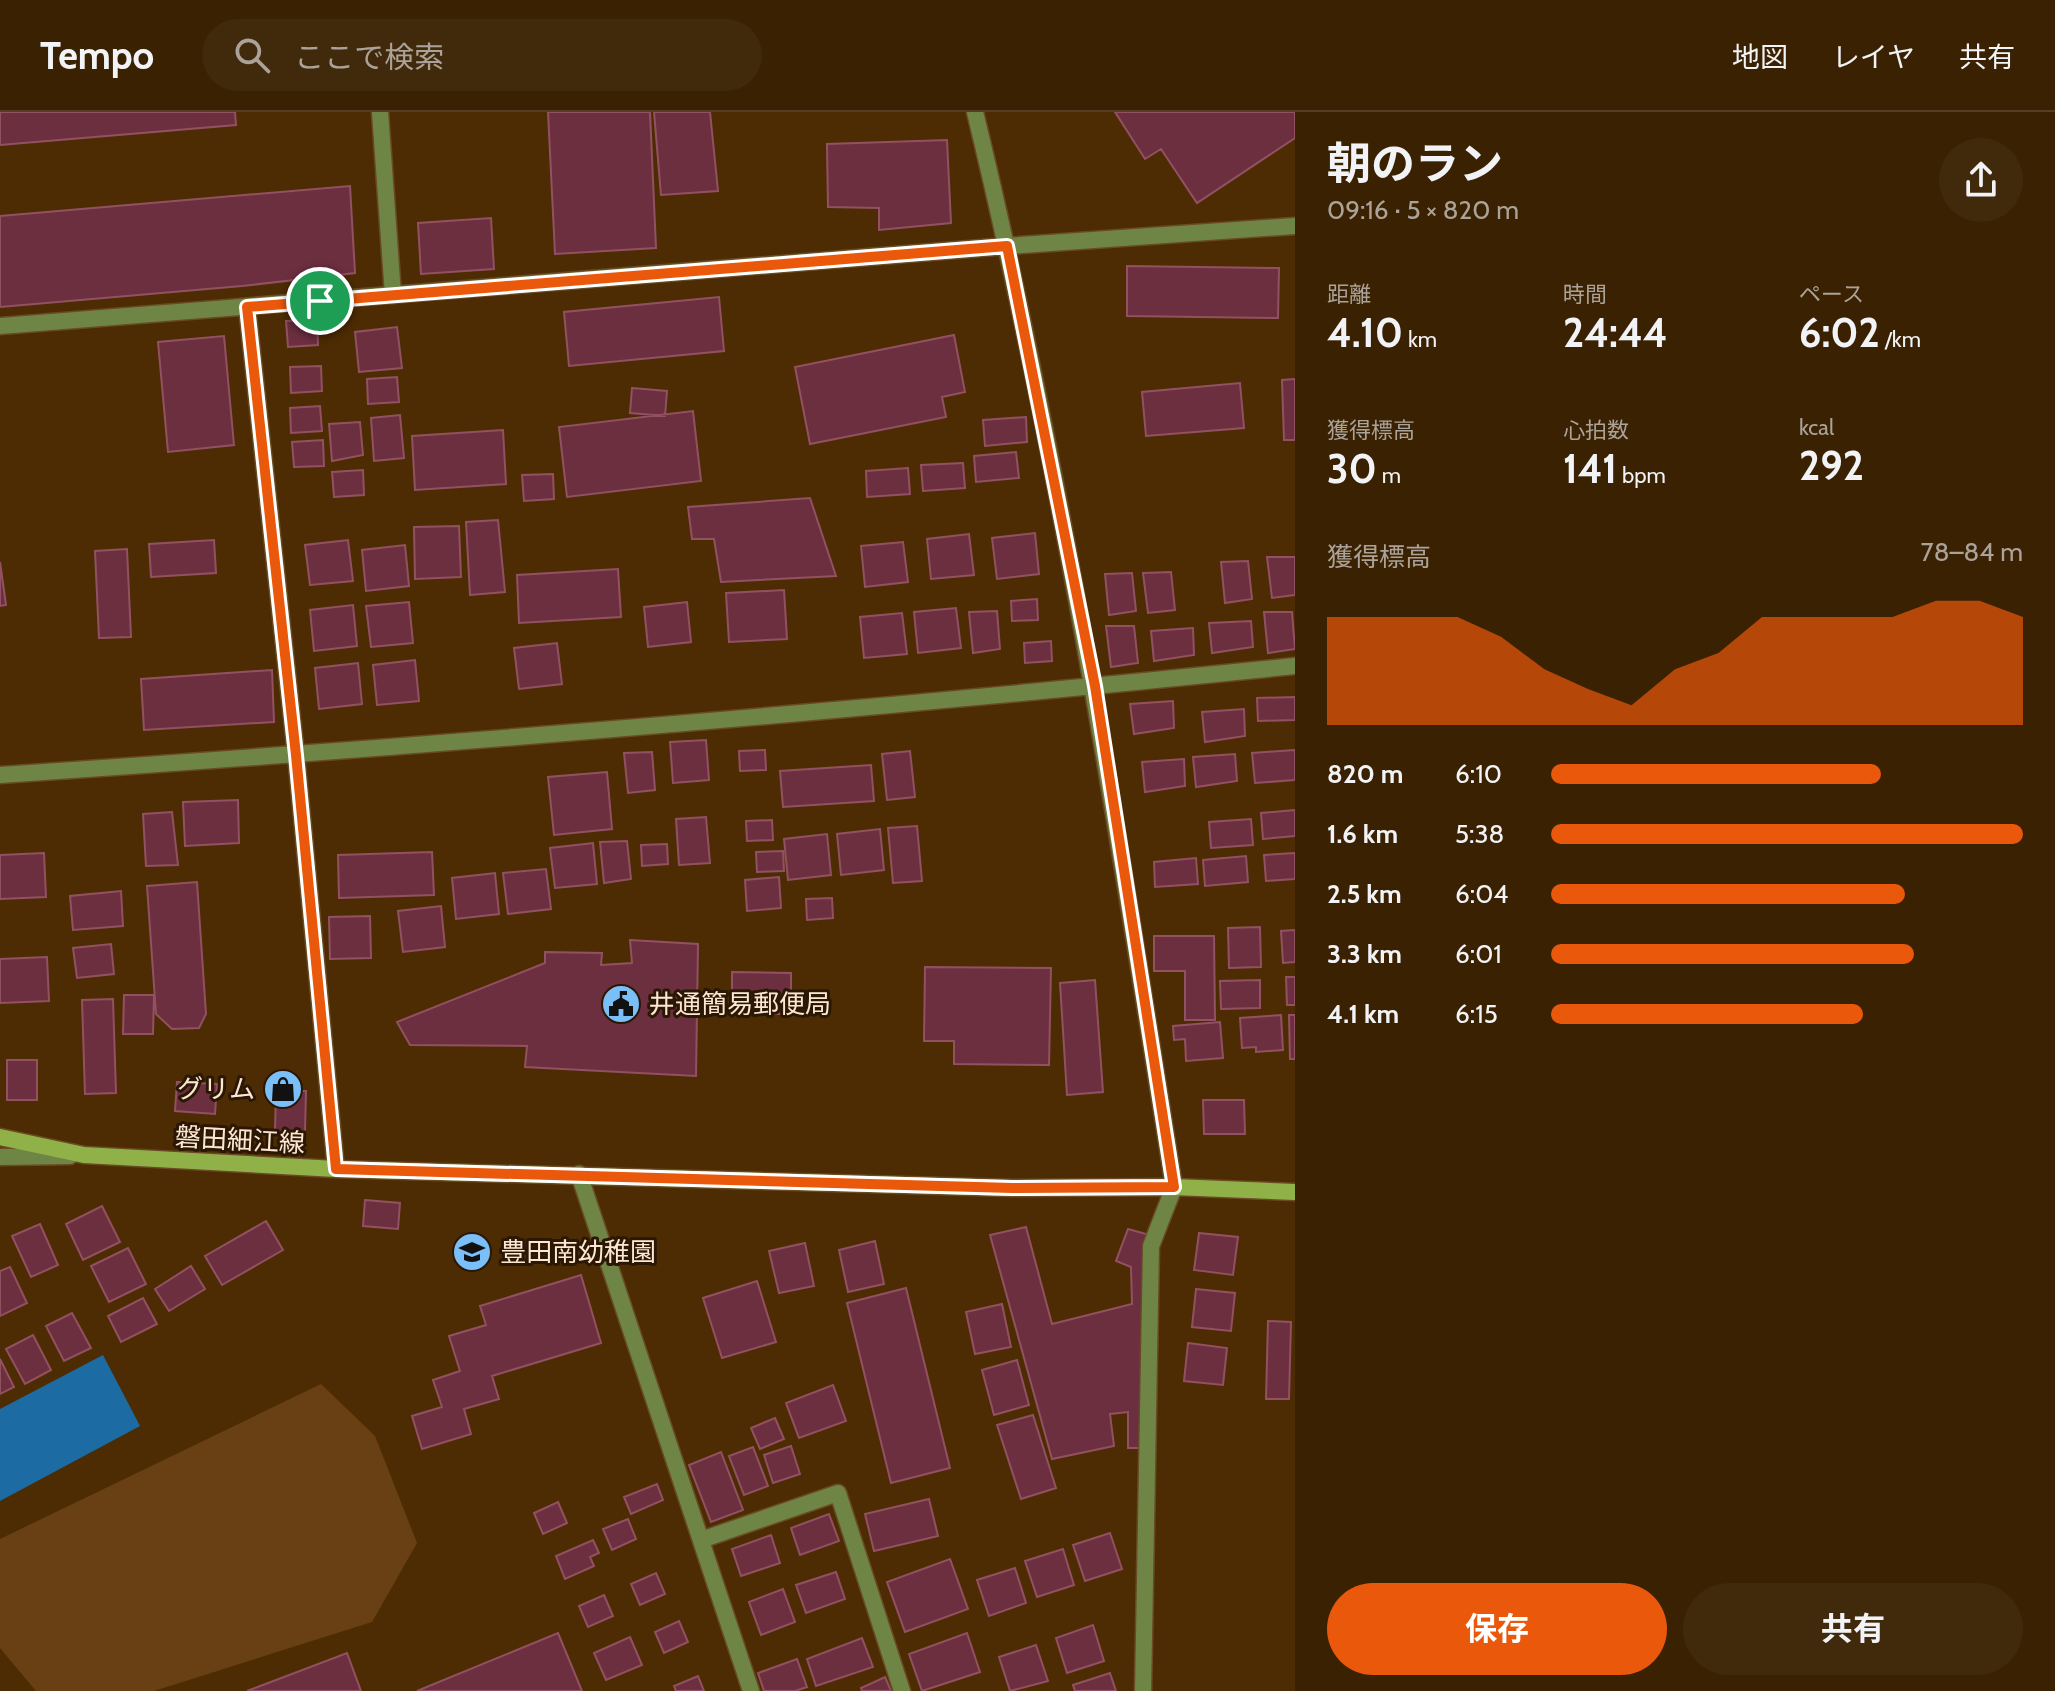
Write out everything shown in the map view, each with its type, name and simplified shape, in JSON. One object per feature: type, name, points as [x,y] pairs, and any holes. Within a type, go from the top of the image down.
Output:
[{"type":"main road","name":"磐田細江線","points":[[0,1137],[84,1155],[336,1169],[1012,1188],[1174,1187],[1295,1192]]},
{"type":"street","points":[[380,112],[393,295]]},
{"type":"street","points":[[975,112],[1007,246],[1095,686],[1174,1187],[1151,1246],[1143,1691]]},
{"type":"street","points":[[0,326],[1295,226]]},
{"type":"street","points":[[247,307],[296,755],[336,1169]]},
{"type":"street","points":[[0,775],[296,755],[1295,666]]},
{"type":"street","points":[[0,1157],[84,1155]]},
{"type":"street","points":[[579,1174],[751,1691]]},
{"type":"street","points":[[701,1540],[838,1493],[902,1691]]},
{"type":"shaded area","points":[[321,1384],[375,1436],[417,1543],[372,1622],[154,1691],[36,1691],[0,1648],[0,1539]]},
{"type":"water","points":[[103,1355],[140,1426],[0,1501],[0,1409]]},
{"type":"building","points":[[0,112],[235,112],[236,125],[0,145]]},
{"type":"building","points":[[548,112],[650,112],[656,248],[555,254]]},
{"type":"building","points":[[654,112],[710,112],[718,191],[661,195]]},
{"type":"building","points":[[1115,112],[1295,112],[1295,138],[1197,203],[1161,149],[1145,159]]},
{"type":"building","points":[[947,140],[951,223],[879,230],[879,208],[828,207],[827,144]]},
{"type":"building","points":[[350,186],[355,273],[0,307],[0,216]]},
{"type":"building","points":[[491,218],[494,269],[421,274],[418,223]]},
{"type":"building","points":[[1127,266],[1279,268],[1278,318],[1127,316]]},
{"type":"building","points":[[719,297],[724,351],[569,366],[564,312]]},
{"type":"building","points":[[317,320],[318,345],[288,347],[286,321]]},
{"type":"building","points":[[397,327],[402,368],[359,372],[355,332]]},
{"type":"building","points":[[954,335],[965,392],[942,397],[946,417],[810,444],[795,367]]},
{"type":"building","points":[[224,336],[234,445],[168,452],[158,342]]},
{"type":"building","points":[[321,366],[322,391],[291,393],[290,367]]},
{"type":"building","points":[[397,377],[399,402],[368,404],[367,379]]},
{"type":"building","points":[[1295,379],[1295,440],[1284,440],[1282,380]]},
{"type":"building","points":[[1240,383],[1244,428],[1146,436],[1142,392]]},
{"type":"building","points":[[632,388],[667,391],[665,416],[630,413]]},
{"type":"building","points":[[320,406],[322,431],[291,433],[290,408]]},
{"type":"building","points":[[693,411],[701,481],[567,497],[559,427]]},
{"type":"building","points":[[400,415],[404,458],[374,461],[371,418]]},
{"type":"building","points":[[1026,417],[1027,442],[985,446],[983,420]]},
{"type":"building","points":[[360,422],[363,455],[332,461],[329,424]]},
{"type":"building","points":[[503,430],[506,484],[415,490],[412,436]]},
{"type":"building","points":[[323,440],[324,466],[294,467],[292,442]]},
{"type":"building","points":[[1016,452],[1019,478],[976,482],[974,456]]},
{"type":"building","points":[[963,463],[965,488],[923,491],[921,465]]},
{"type":"building","points":[[908,468],[910,494],[867,497],[866,471]]},
{"type":"building","points":[[363,470],[364,495],[334,497],[332,472]]},
{"type":"building","points":[[553,474],[554,499],[524,501],[522,475]]},
{"type":"building","points":[[810,498],[836,576],[721,582],[714,539],[692,539],[688,507]]},
{"type":"building","points":[[498,520],[505,592],[470,595],[466,522]]},
{"type":"building","points":[[459,526],[461,577],[415,579],[414,527]]},
{"type":"building","points":[[1035,533],[1039,574],[997,579],[992,538]]},
{"type":"building","points":[[969,534],[974,575],[931,579],[927,539]]},
{"type":"building","points":[[214,540],[216,573],[151,577],[149,544]]},
{"type":"building","points":[[348,540],[353,581],[310,585],[305,545]]},
{"type":"building","points":[[903,542],[908,582],[865,587],[861,546]]},
{"type":"building","points":[[405,545],[409,586],[366,591],[362,550]]},
{"type":"building","points":[[127,549],[131,637],[99,638],[95,551]]},
{"type":"building","points":[[1267,557],[1295,557],[1295,595],[1272,598]]},
{"type":"building","points":[[1248,561],[1252,599],[1225,603],[1221,562]]},
{"type":"building","points":[[0,562],[6,605],[0,606]]},
{"type":"building","points":[[618,569],[621,617],[519,623],[517,575]]},
{"type":"building","points":[[1171,572],[1175,610],[1148,613],[1143,573]]},
{"type":"building","points":[[1132,573],[1136,611],[1109,615],[1105,574]]},
{"type":"building","points":[[784,590],[787,639],[729,642],[726,593]]},
{"type":"building","points":[[1037,599],[1038,620],[1012,621],[1011,601]]},
{"type":"building","points":[[409,602],[413,643],[371,647],[366,606]]},
{"type":"building","points":[[687,602],[691,642],[648,647],[644,607]]},
{"type":"building","points":[[353,605],[357,646],[314,651],[310,610]]},
{"type":"building","points":[[956,608],[961,648],[918,653],[914,612]]},
{"type":"building","points":[[997,611],[1000,649],[973,653],[969,612]]},
{"type":"building","points":[[1264,612],[1292,612],[1295,649],[1268,653]]},
{"type":"building","points":[[902,613],[907,654],[864,658],[860,617]]},
{"type":"building","points":[[1251,621],[1253,647],[1212,653],[1209,623]]},
{"type":"building","points":[[1106,626],[1134,626],[1138,663],[1111,667]]},
{"type":"building","points":[[1193,628],[1194,655],[1154,661],[1151,631]]},
{"type":"building","points":[[1051,641],[1052,661],[1025,663],[1024,643]]},
{"type":"building","points":[[557,643],[562,684],[519,689],[514,648]]},
{"type":"building","points":[[415,660],[419,701],[377,705],[373,665]]},
{"type":"building","points":[[358,663],[362,704],[319,709],[315,668]]},
{"type":"building","points":[[272,670],[274,722],[144,730],[141,679]]},
{"type":"building","points":[[1295,697],[1295,720],[1258,721],[1257,698]]},
{"type":"building","points":[[1173,701],[1174,728],[1134,734],[1130,704]]},
{"type":"building","points":[[1244,709],[1245,736],[1205,742],[1202,712]]},
{"type":"building","points":[[706,740],[709,780],[673,783],[670,742]]},
{"type":"building","points":[[765,750],[766,770],[740,771],[739,751]]},
{"type":"building","points":[[1295,750],[1295,780],[1255,783],[1252,753]]},
{"type":"building","points":[[910,751],[915,797],[887,800],[882,754]]},
{"type":"building","points":[[652,752],[655,790],[628,793],[624,753]]},
{"type":"building","points":[[1235,754],[1237,781],[1196,787],[1193,757]]},
{"type":"building","points":[[1184,759],[1185,786],[1145,792],[1142,762]]},
{"type":"building","points":[[871,765],[874,801],[783,807],[780,771]]},
{"type":"building","points":[[607,772],[612,829],[554,835],[548,777]]},
{"type":"building","points":[[238,800],[239,843],[185,846],[183,802]]},
{"type":"building","points":[[1295,810],[1295,836],[1263,839],[1261,813]]},
{"type":"building","points":[[172,812],[178,865],[146,866],[143,814]]},
{"type":"building","points":[[706,817],[710,863],[679,865],[676,819]]},
{"type":"building","points":[[1251,819],[1253,845],[1211,848],[1209,822]]},
{"type":"building","points":[[772,820],[773,840],[747,841],[746,821]]},
{"type":"building","points":[[917,826],[922,881],[893,883],[888,828]]},
{"type":"building","points":[[880,829],[884,870],[841,875],[837,834]]},
{"type":"building","points":[[827,834],[831,875],[788,880],[784,839]]},
{"type":"building","points":[[627,841],[631,879],[604,883],[600,842]]},
{"type":"building","points":[[593,843],[597,884],[555,888],[550,848]]},
{"type":"building","points":[[667,844],[668,864],[642,866],[641,845]]},
{"type":"building","points":[[783,851],[784,871],[757,872],[756,852]]},
{"type":"building","points":[[432,852],[434,895],[339,898],[338,855]]},
{"type":"building","points":[[44,853],[46,897],[0,899],[0,855]]},
{"type":"building","points":[[1295,853],[1295,879],[1266,881],[1264,855]]},
{"type":"building","points":[[1246,856],[1248,882],[1205,886],[1203,860]]},
{"type":"building","points":[[1196,858],[1198,884],[1155,887],[1154,862]]},
{"type":"building","points":[[546,869],[551,909],[508,914],[503,873]]},
{"type":"building","points":[[495,873],[499,914],[456,919],[452,878]]},
{"type":"building","points":[[779,877],[781,908],[747,911],[745,880]]},
{"type":"building","points":[[197,882],[206,1014],[199,1028],[172,1029],[156,1014],[147,886]]},
{"type":"building","points":[[121,891],[123,926],[73,930],[70,896]]},
{"type":"building","points":[[832,898],[833,918],[807,920],[806,899]]},
{"type":"building","points":[[441,906],[445,947],[403,952],[398,911]]},
{"type":"building","points":[[370,916],[371,958],[330,959],[329,917]]},
{"type":"building","points":[[1260,927],[1261,967],[1229,968],[1228,928]]},
{"type":"building","points":[[1295,930],[1295,962],[1283,963],[1281,931]]},
{"type":"building","points":[[1154,936],[1214,936],[1215,1020],[1185,1020],[1185,971],[1154,971]]},
{"type":"building","points":[[630,940],[698,944],[696,1076],[525,1067],[527,1046],[410,1045],[397,1022],[545,963],[545,952],[602,953],[601,965],[632,963]]},
{"type":"building","points":[[111,944],[114,974],[77,978],[73,948]]},
{"type":"building","points":[[47,957],[49,1001],[0,1003],[0,959]]},
{"type":"building","points":[[925,967],[1051,968],[1049,1065],[954,1064],[954,1041],[924,1041]]},
{"type":"building","points":[[732,972],[791,973],[791,1014],[760,1014],[760,1000],[732,1000]]},
{"type":"building","points":[[1286,977],[1295,977],[1295,1005],[1287,1005]]},
{"type":"building","points":[[1095,980],[1103,1092],[1067,1095],[1060,983]]},
{"type":"building","points":[[1260,980],[1260,1008],[1221,1009],[1220,981]]},
{"type":"building","points":[[124,995],[154,995],[153,1034],[123,1034]]},
{"type":"building","points":[[113,999],[116,1093],[85,1094],[82,1000]]},
{"type":"building","points":[[1281,1015],[1283,1050],[1256,1052],[1256,1047],[1242,1048],[1240,1018]]},
{"type":"building","points":[[1289,1015],[1295,1015],[1295,1059],[1290,1059]]},
{"type":"building","points":[[1220,1022],[1223,1058],[1186,1061],[1185,1039],[1174,1040],[1173,1026]]},
{"type":"building","points":[[7,1060],[37,1060],[37,1100],[7,1100]]},
{"type":"building","points":[[177,1082],[217,1084],[215,1114],[175,1111]]},
{"type":"building","points":[[276,1091],[306,1091],[305,1131],[275,1131]]},
{"type":"building","points":[[1203,1100],[1244,1100],[1245,1134],[1204,1134]]},
{"type":"building","points":[[365,1200],[400,1203],[398,1229],[363,1226]]},
{"type":"building","points":[[102,1206],[120,1242],[83,1260],[66,1224]]},
{"type":"building","points":[[266,1221],[283,1250],[222,1285],[205,1256]]},
{"type":"building","points":[[40,1224],[58,1265],[31,1277],[12,1236]]},
{"type":"building","points":[[1026,1227],[1052,1324],[1132,1304],[1131,1267],[1116,1261],[1128,1229],[1146,1234],[1147,1448],[1128,1448],[1128,1412],[1110,1414],[1114,1446],[1052,1459],[990,1235]]},
{"type":"building","points":[[1199,1233],[1238,1237],[1233,1275],[1194,1270]]},
{"type":"building","points":[[875,1241],[884,1284],[848,1292],[839,1250]]},
{"type":"building","points":[[805,1243],[814,1286],[779,1293],[769,1251]]},
{"type":"building","points":[[128,1248],[146,1284],[109,1302],[91,1266]]},
{"type":"building","points":[[191,1266],[205,1289],[169,1311],[155,1289]]},
{"type":"building","points":[[10,1267],[27,1303],[0,1316],[0,1271]]},
{"type":"building","points":[[581,1275],[601,1343],[492,1376],[499,1399],[464,1409],[471,1434],[422,1449],[412,1416],[442,1407],[433,1380],[460,1371],[449,1336],[486,1325],[480,1306]]},
{"type":"building","points":[[757,1281],[776,1342],[722,1358],[703,1298]]},
{"type":"building","points":[[906,1288],[950,1468],[891,1483],[847,1303]]},
{"type":"building","points":[[1196,1289],[1235,1293],[1231,1331],[1192,1327]]},
{"type":"building","points":[[143,1298],[157,1324],[121,1342],[108,1316]]},
{"type":"building","points":[[1002,1304],[1011,1347],[975,1354],[966,1312]]},
{"type":"building","points":[[72,1313],[91,1348],[64,1361],[46,1326]]},
{"type":"building","points":[[1268,1321],[1291,1322],[1289,1399],[1266,1399]]},
{"type":"building","points":[[33,1335],[51,1370],[25,1384],[6,1349]]},
{"type":"building","points":[[1188,1343],[1227,1348],[1223,1385],[1184,1381]]},
{"type":"building","points":[[0,1359],[14,1387],[0,1394]]},
{"type":"building","points":[[1017,1360],[1029,1405],[994,1415],[982,1370]]},
{"type":"building","points":[[833,1385],[846,1421],[799,1438],[786,1403]]},
{"type":"building","points":[[1033,1415],[1056,1488],[1021,1499],[997,1425]]},
{"type":"building","points":[[775,1418],[784,1439],[760,1449],[751,1428]]},
{"type":"building","points":[[791,1446],[800,1474],[773,1483],[764,1455]]},
{"type":"building","points":[[753,1447],[768,1486],[744,1495],[729,1456]]},
{"type":"building","points":[[721,1452],[743,1510],[711,1522],[689,1465]]},
{"type":"building","points":[[657,1484],[663,1500],[631,1514],[624,1497]]},
{"type":"building","points":[[929,1499],[938,1536],[874,1551],[865,1514]]},
{"type":"building","points":[[558,1502],[567,1523],[543,1534],[534,1513]]},
{"type":"building","points":[[829,1514],[839,1541],[800,1555],[791,1528]]},
{"type":"building","points":[[628,1519],[636,1539],[612,1550],[603,1529]]},
{"type":"building","points":[[1110,1533],[1122,1569],[1085,1581],[1073,1545]]},
{"type":"building","points":[[771,1535],[780,1563],[741,1576],[732,1549]]},
{"type":"building","points":[[593,1540],[599,1553],[590,1557],[594,1566],[565,1579],[556,1556]]},
{"type":"building","points":[[1063,1549],[1074,1585],[1037,1597],[1025,1561]]},
{"type":"building","points":[[950,1559],[968,1609],[905,1632],[887,1582]]},
{"type":"building","points":[[1015,1568],[1026,1603],[989,1616],[977,1580]]},
{"type":"building","points":[[836,1572],[845,1599],[806,1613],[796,1585]]},
{"type":"building","points":[[656,1573],[665,1594],[640,1605],[631,1584]]},
{"type":"building","points":[[783,1589],[795,1622],[761,1635],[749,1602]]},
{"type":"building","points":[[604,1595],[613,1616],[588,1627],[579,1606]]},
{"type":"building","points":[[679,1621],[688,1642],[664,1653],[655,1632]]},
{"type":"building","points":[[1093,1625],[1104,1661],[1067,1673],[1056,1638]]},
{"type":"building","points":[[558,1633],[582,1691],[417,1691]]},
{"type":"building","points":[[967,1633],[980,1672],[922,1691],[909,1654]]},
{"type":"building","points":[[630,1637],[642,1665],[606,1680],[594,1653]]},
{"type":"building","points":[[862,1638],[873,1667],[816,1686],[807,1659]]},
{"type":"building","points":[[1036,1645],[1048,1681],[1010,1691],[999,1657]]},
{"type":"building","points":[[347,1653],[361,1691],[247,1691]]},
{"type":"building","points":[[797,1659],[807,1687],[795,1691],[764,1691],[758,1673]]},
{"type":"building","points":[[1110,1673],[1116,1691],[1075,1691],[1073,1685]]},
{"type":"building","points":[[698,1676],[704,1691],[676,1691],[674,1686]]},
{"type":"building","points":[[885,1677],[891,1691],[862,1691],[861,1688]]},
{"type":"place","name":"井通簡易郵便局","points":[[621,1004]]},
{"type":"place","name":"グリム","points":[[283,1089]]},
{"type":"place","name":"豊田南幼稚園","points":[[472,1252]]},
{"type":"route","points":[[1007,246],[1095,686],[1174,1187],[1012,1188],[336,1169],[296,755],[247,307],[320,301],[1007,246]]}]
